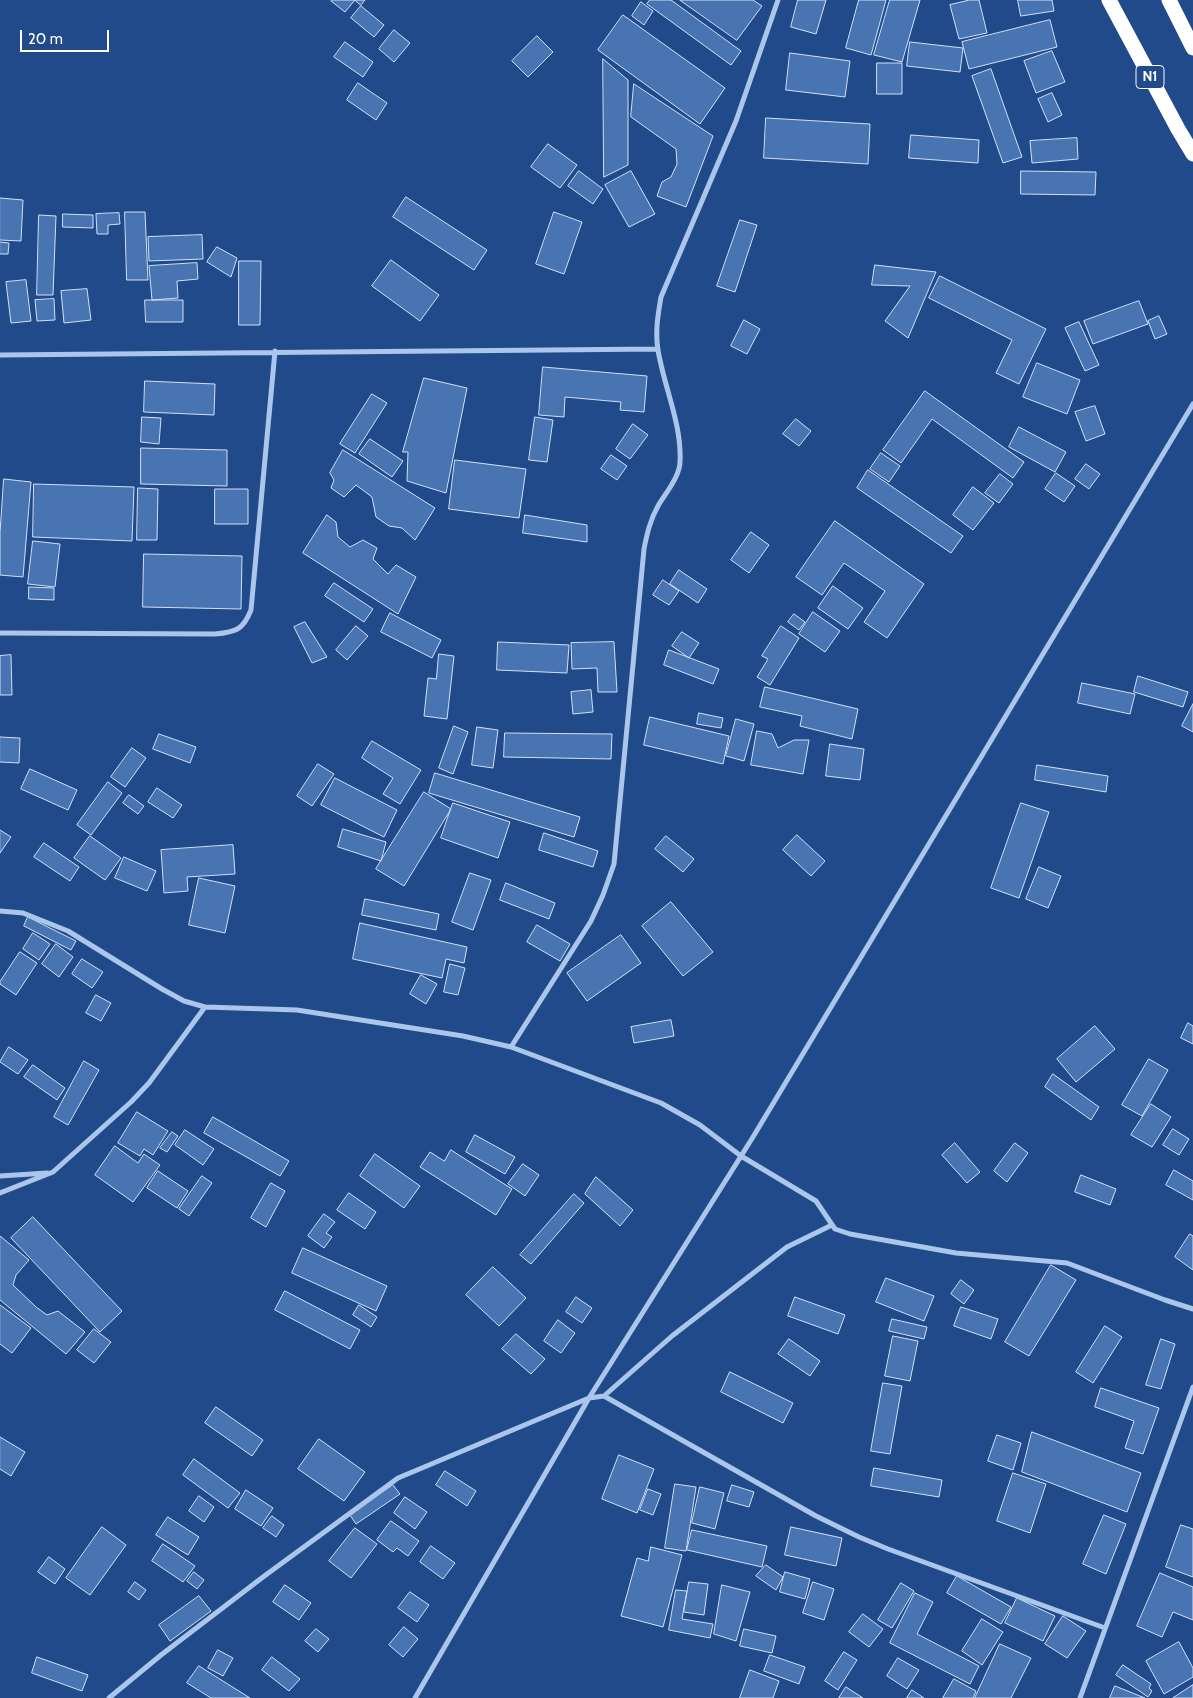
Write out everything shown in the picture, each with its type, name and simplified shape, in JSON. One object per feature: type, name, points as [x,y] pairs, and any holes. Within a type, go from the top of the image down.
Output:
[{"type":"highway","name":"N1","points":[[1109,0],[1193,154]]},
{"type":"highway","points":[[1169,0],[1193,48]]},
{"type":"street","points":[[511,1047],[591,921],[614,864],[644,549],[648,530],[654,515],[680,465],[680,442],[658,349],[657,323],[661,297],[736,122],[778,0]]},
{"type":"street","points":[[0,354],[658,349]]},
{"type":"street","points":[[0,633],[215,634],[238,630],[246,622],[251,610],[275,351]]},
{"type":"street","points":[[415,1698],[589,1398],[741,1156],[1193,404]]},
{"type":"street","points":[[0,911],[23,913],[68,931],[184,1001],[205,1007],[297,1010],[463,1036],[511,1047],[661,1103],[700,1124],[741,1156],[816,1201],[835,1229],[850,1234],[956,1253],[1067,1263],[1193,1309]]},
{"type":"street","points":[[0,1193],[53,1172],[131,1102],[149,1082],[205,1007]]},
{"type":"street","points":[[0,1176],[53,1172]]},
{"type":"street","points":[[109,1698],[184,1637],[398,1478],[589,1398],[604,1396],[672,1336],[786,1247],[832,1225]]},
{"type":"street","points":[[1080,1698],[1193,1387]]},
{"type":"street","points":[[604,1396],[816,1516],[859,1538],[1105,1628]]},
{"type":"building","points":[[332,0],[355,0],[345,12]]},
{"type":"building","points":[[355,0],[365,0],[361,5]]},
{"type":"building","points":[[650,0],[671,0],[741,51],[731,65],[647,4]]},
{"type":"building","points":[[680,0],[753,0],[762,6],[737,40]]},
{"type":"building","points":[[798,0],[826,0],[816,34],[791,27]]},
{"type":"building","points":[[859,0],[886,0],[871,55],[846,48]]},
{"type":"building","points":[[890,0],[920,0],[902,62],[874,55]]},
{"type":"building","points":[[970,0],[979,0],[987,33],[959,39],[950,5]]},
{"type":"building","points":[[1018,0],[1052,0],[1054,11],[1021,16]]},
{"type":"building","points":[[641,2],[653,11],[644,25],[632,16]]},
{"type":"building","points":[[361,6],[384,25],[374,37],[351,18]]},
{"type":"building","points":[[623,15],[725,88],[700,124],[598,50]]},
{"type":"building","points":[[1050,20],[1057,47],[969,69],[962,42]]},
{"type":"building","points":[[394,30],[410,43],[394,62],[379,49]]},
{"type":"building","points":[[537,36],[553,52],[528,77],[512,61]]},
{"type":"building","points":[[345,42],[373,62],[363,77],[334,57]]},
{"type":"building","points":[[910,42],[963,48],[960,72],[907,66]]},
{"type":"building","points":[[1052,51],[1065,82],[1036,93],[1024,61]]},
{"type":"building","points":[[790,53],[850,61],[845,97],[786,90]]},
{"type":"building","points":[[603,59],[628,80],[628,165],[604,177]]},
{"type":"building","points":[[877,63],[902,63],[902,94],[877,94]]},
{"type":"building","points":[[991,69],[1022,157],[1003,163],[972,76]]},
{"type":"building","points":[[358,83],[387,103],[376,120],[347,100]]},
{"type":"building","points":[[634,84],[713,136],[686,207],[657,196],[662,182],[671,177],[677,164],[676,149],[631,117]]},
{"type":"building","points":[[1052,93],[1062,115],[1048,122],[1038,99]]},
{"type":"building","points":[[766,118],[870,124],[868,164],[764,158]]},
{"type":"building","points":[[911,135],[979,140],[978,163],[909,158]]},
{"type":"building","points":[[1077,138],[1078,159],[1032,163],[1030,141]]},
{"type":"building","points":[[548,144],[577,165],[560,188],[531,167]]},
{"type":"building","points":[[579,171],[603,189],[593,204],[568,186]]},
{"type":"building","points":[[631,171],[655,214],[629,227],[605,185]]},
{"type":"building","points":[[1021,171],[1096,172],[1095,195],[1021,194]]},
{"type":"building","points":[[406,197],[487,250],[474,270],[393,217]]},
{"type":"building","points":[[0,198],[23,200],[21,241],[0,240]]},
{"type":"building","points":[[125,212],[145,212],[148,280],[127,280]]},
{"type":"building","points":[[554,212],[582,222],[564,274],[536,264]]},
{"type":"building","points":[[119,213],[120,224],[108,225],[108,234],[97,234],[96,214]]},
{"type":"building","points":[[63,214],[93,215],[93,228],[63,227]]},
{"type":"building","points":[[39,215],[56,216],[53,295],[37,295]]},
{"type":"building","points":[[740,220],[757,225],[735,292],[717,286]]},
{"type":"building","points":[[202,235],[203,259],[149,261],[148,237]]},
{"type":"building","points":[[0,242],[9,243],[8,254],[0,254]]},
{"type":"building","points":[[217,247],[237,258],[231,277],[207,262]]},
{"type":"building","points":[[391,260],[439,295],[420,321],[372,286]]},
{"type":"building","points":[[239,261],[261,261],[260,325],[239,325]]},
{"type":"building","points":[[197,263],[198,279],[177,281],[178,298],[152,300],[149,266]]},
{"type":"building","points":[[875,265],[936,272],[908,338],[885,321],[910,286],[872,285]]},
{"type":"building","points":[[940,276],[1046,329],[1019,384],[996,373],[1012,340],[929,298]]},
{"type":"building","points":[[26,280],[31,321],[11,323],[6,282]]},
{"type":"building","points":[[87,289],[91,320],[64,323],[61,291]]},
{"type":"building","points":[[54,299],[55,320],[37,321],[35,300]]},
{"type":"building","points":[[145,300],[183,300],[183,322],[146,322]]},
{"type":"building","points":[[1139,301],[1148,324],[1093,344],[1084,321]]},
{"type":"building","points":[[1159,316],[1167,334],[1155,339],[1148,321]]},
{"type":"building","points":[[744,320],[760,329],[747,354],[731,346]]},
{"type":"building","points":[[1079,322],[1099,365],[1085,371],[1065,328]]},
{"type":"building","points":[[1037,363],[1080,380],[1067,414],[1023,397]]},
{"type":"building","points":[[543,367],[647,376],[644,412],[620,410],[621,402],[565,397],[564,417],[539,415]]},
{"type":"building","points":[[424,378],[467,388],[446,493],[407,481],[408,452],[403,452]]},
{"type":"building","points":[[145,381],[215,384],[214,415],[144,412]]},
{"type":"building","points":[[925,391],[1024,462],[1013,478],[932,419],[901,463],[883,450]]},
{"type":"building","points":[[372,394],[387,403],[355,453],[340,444]]},
{"type":"building","points":[[1095,406],[1105,434],[1086,441],[1075,412]]},
{"type":"building","points":[[142,417],[161,418],[159,444],[141,442]]},
{"type":"building","points":[[535,417],[553,420],[547,462],[529,460]]},
{"type":"building","points":[[796,419],[811,431],[799,446],[783,434]]},
{"type":"building","points":[[633,424],[648,435],[630,459],[616,449]]},
{"type":"building","points":[[1019,427],[1066,452],[1055,472],[1009,447]]},
{"type":"building","points":[[370,439],[403,461],[392,477],[359,454]]},
{"type":"building","points":[[141,448],[227,450],[227,486],[141,484]]},
{"type":"building","points":[[343,450],[435,508],[415,540],[402,528],[389,526],[376,517],[372,497],[356,485],[344,497],[331,488],[334,480],[330,473]]},
{"type":"building","points":[[881,453],[900,466],[889,482],[870,469]]},
{"type":"building","points":[[611,455],[627,466],[617,480],[601,469]]},
{"type":"building","points":[[455,460],[526,469],[519,518],[449,509]]},
{"type":"building","points":[[1086,464],[1100,474],[1089,489],[1075,479]]},
{"type":"building","points":[[868,470],[963,536],[951,553],[857,488]]},
{"type":"building","points":[[1056,473],[1075,486],[1064,502],[1045,489]]},
{"type":"building","points":[[1000,474],[1013,484],[999,503],[985,493]]},
{"type":"building","points":[[4,479],[31,482],[23,577],[0,575],[0,533]]},
{"type":"building","points":[[34,484],[134,487],[132,541],[33,537]]},
{"type":"building","points":[[973,487],[994,503],[973,530],[953,515]]},
{"type":"building","points":[[138,488],[158,489],[157,540],[137,540]]},
{"type":"building","points":[[215,489],[248,489],[248,524],[215,524]]},
{"type":"building","points":[[327,515],[336,522],[338,537],[350,547],[363,540],[377,548],[373,559],[388,574],[396,565],[416,577],[398,614],[303,553]]},
{"type":"building","points":[[525,515],[587,525],[587,542],[523,533]]},
{"type":"building","points":[[835,521],[924,584],[887,638],[864,622],[885,591],[844,563],[822,595],[796,577]]},
{"type":"building","points":[[751,532],[769,545],[749,573],[731,560]]},
{"type":"building","points":[[33,541],[60,544],[55,587],[28,584]]},
{"type":"building","points":[[144,554],[242,556],[241,609],[143,607]]},
{"type":"building","points":[[679,570],[707,589],[698,603],[670,584]]},
{"type":"building","points":[[663,580],[679,591],[669,605],[653,595]]},
{"type":"building","points":[[334,583],[373,609],[364,622],[325,596]]},
{"type":"building","points":[[833,586],[863,608],[848,629],[818,608]]},
{"type":"building","points":[[29,587],[54,588],[54,600],[29,599]]},
{"type":"building","points":[[813,612],[840,631],[825,652],[799,634]]},
{"type":"building","points":[[390,613],[441,640],[432,658],[381,632]]},
{"type":"building","points":[[794,614],[805,622],[799,630],[788,622]]},
{"type":"building","points":[[305,622],[327,657],[312,663],[294,627]]},
{"type":"building","points":[[356,626],[368,636],[347,660],[336,650]]},
{"type":"building","points":[[781,626],[799,638],[770,685],[757,677],[768,659],[762,656]]},
{"type":"building","points":[[682,632],[699,643],[689,658],[672,646]]},
{"type":"building","points":[[498,642],[569,645],[567,673],[497,670]]},
{"type":"building","points":[[614,642],[617,692],[598,692],[597,668],[572,669],[571,643]]},
{"type":"building","points":[[669,650],[719,669],[713,684],[664,665]]},
{"type":"building","points":[[439,654],[454,656],[447,719],[424,716],[428,678],[436,679]]},
{"type":"building","points":[[11,655],[12,695],[0,695],[0,656]]},
{"type":"building","points":[[1138,676],[1188,692],[1183,707],[1134,692]]},
{"type":"building","points":[[1082,683],[1135,694],[1130,714],[1078,703]]},
{"type":"building","points":[[765,687],[858,709],[852,739],[800,726],[802,716],[760,707]]},
{"type":"building","points":[[591,690],[593,712],[573,714],[571,692]]},
{"type":"building","points":[[1193,704],[1193,732],[1182,726]]},
{"type":"building","points":[[699,713],[723,718],[721,728],[697,724]]},
{"type":"building","points":[[650,717],[729,736],[723,764],[644,745]]},
{"type":"building","points":[[736,719],[754,724],[744,761],[726,756]]},
{"type":"building","points":[[454,726],[468,732],[453,774],[439,768]]},
{"type":"building","points":[[477,727],[498,730],[493,768],[472,765]]},
{"type":"building","points":[[757,731],[772,734],[778,748],[794,740],[809,740],[803,774],[751,765]]},
{"type":"building","points":[[505,733],[612,734],[611,759],[504,757]]},
{"type":"building","points":[[159,734],[196,747],[190,763],[153,749]]},
{"type":"building","points":[[0,737],[20,738],[19,763],[0,762]]},
{"type":"building","points":[[372,741],[421,770],[400,804],[383,794],[393,778],[362,758]]},
{"type":"building","points":[[830,744],[864,749],[860,780],[826,776]]},
{"type":"building","points":[[132,748],[146,758],[125,787],[111,777]]},
{"type":"building","points":[[318,764],[334,774],[312,806],[297,796]]},
{"type":"building","points":[[1037,765],[1108,776],[1106,792],[1035,780]]},
{"type":"building","points":[[30,769],[77,790],[68,810],[21,789]]},
{"type":"building","points":[[435,773],[580,817],[574,837],[429,793]]},
{"type":"building","points":[[335,778],[397,810],[384,837],[321,805]]},
{"type":"building","points":[[108,782],[122,793],[91,835],[77,825]]},
{"type":"building","points":[[157,788],[182,805],[173,818],[148,802]]},
{"type":"building","points":[[424,792],[451,809],[404,886],[376,869]]},
{"type":"building","points":[[129,795],[144,806],[138,814],[123,803]]},
{"type":"building","points":[[453,803],[510,822],[498,858],[441,838]]},
{"type":"building","points":[[1021,803],[1049,812],[1019,898],[991,888]]},
{"type":"building","points":[[343,829],[386,842],[381,861],[338,847]]},
{"type":"building","points":[[0,830],[11,837],[0,853]]},
{"type":"building","points":[[544,833],[598,851],[593,867],[539,850]]},
{"type":"building","points":[[797,835],[825,861],[811,876],[783,850]]},
{"type":"building","points":[[90,836],[121,858],[105,880],[74,858]]},
{"type":"building","points":[[666,836],[694,859],[683,872],[655,849]]},
{"type":"building","points":[[44,843],[79,867],[70,881],[34,857]]},
{"type":"building","points":[[233,845],[235,874],[187,877],[188,891],[164,893],[161,850]]},
{"type":"building","points":[[124,857],[156,871],[147,891],[115,878]]},
{"type":"building","points":[[1039,867],[1061,876],[1048,908],[1026,899]]},
{"type":"building","points":[[470,873],[491,880],[473,930],[452,922]]},
{"type":"building","points":[[199,878],[235,886],[225,933],[189,925]]},
{"type":"building","points":[[506,883],[555,903],[549,919],[500,900]]},
{"type":"building","points":[[365,899],[439,914],[436,930],[362,915]]},
{"type":"building","points":[[671,902],[713,952],[683,976],[642,926]]},
{"type":"building","points":[[28,917],[76,941],[71,950],[24,926]]},
{"type":"building","points":[[360,923],[467,947],[464,963],[446,959],[442,978],[353,959]]},
{"type":"building","points":[[537,925],[570,944],[560,961],[527,942]]},
{"type":"building","points":[[33,933],[50,944],[39,960],[23,949]]},
{"type":"building","points":[[621,935],[641,963],[587,1001],[567,973]]},
{"type":"building","points":[[56,944],[73,957],[59,977],[42,964]]},
{"type":"building","points":[[20,952],[37,963],[16,995],[0,984],[0,982]]},
{"type":"building","points":[[82,959],[103,972],[92,988],[72,974]]},
{"type":"building","points":[[450,964],[465,968],[458,995],[444,992]]},
{"type":"building","points":[[421,975],[437,984],[426,1004],[410,994]]},
{"type":"building","points":[[96,995],[111,1003],[101,1021],[86,1013]]},
{"type":"building","points":[[671,1020],[674,1036],[634,1043],[631,1027]]},
{"type":"building","points":[[1188,1023],[1193,1026],[1193,1044],[1181,1038]]},
{"type":"building","points":[[1095,1026],[1115,1049],[1076,1082],[1057,1059]]},
{"type":"building","points":[[9,1047],[28,1060],[18,1074],[0,1062]]},
{"type":"building","points":[[1149,1059],[1168,1070],[1142,1116],[1122,1105]]},
{"type":"building","points":[[84,1061],[99,1070],[68,1125],[54,1117]]},
{"type":"building","points":[[33,1065],[65,1088],[57,1100],[24,1077]]},
{"type":"building","points":[[1053,1074],[1099,1107],[1091,1120],[1045,1087]]},
{"type":"building","points":[[1151,1104],[1171,1117],[1152,1147],[1131,1135]]},
{"type":"building","points":[[137,1112],[168,1131],[153,1155],[144,1149],[140,1156],[118,1143]]},
{"type":"building","points":[[213,1117],[289,1161],[280,1176],[204,1133]]},
{"type":"building","points":[[1173,1129],[1189,1139],[1179,1155],[1163,1145]]},
{"type":"building","points":[[185,1130],[214,1149],[203,1165],[175,1145]]},
{"type":"building","points":[[172,1132],[178,1136],[167,1152],[160,1148]]},
{"type":"building","points":[[475,1135],[515,1157],[505,1174],[466,1152]]},
{"type":"building","points":[[955,1143],[980,1172],[967,1183],[942,1155]]},
{"type":"building","points":[[1015,1143],[1028,1153],[1007,1182],[994,1171]]},
{"type":"building","points":[[115,1146],[138,1163],[144,1154],[160,1165],[133,1202],[95,1175]]},
{"type":"building","points":[[451,1150],[512,1189],[496,1215],[420,1167],[430,1152],[444,1161]]},
{"type":"building","points":[[375,1154],[420,1186],[404,1208],[360,1176]]},
{"type":"building","points":[[523,1164],[539,1175],[525,1196],[508,1184]]},
{"type":"building","points":[[1174,1170],[1193,1181],[1193,1200],[1166,1185]]},
{"type":"building","points":[[158,1171],[188,1191],[177,1208],[147,1188]]},
{"type":"building","points":[[1081,1175],[1116,1189],[1110,1205],[1075,1192]]},
{"type":"building","points":[[202,1176],[212,1183],[189,1216],[179,1209]]},
{"type":"building","points":[[596,1177],[633,1210],[620,1226],[585,1194]]},
{"type":"building","points":[[271,1183],[285,1191],[266,1227],[251,1218]]},
{"type":"building","points":[[349,1193],[376,1212],[365,1229],[337,1210]]},
{"type":"building","points":[[574,1194],[584,1203],[531,1264],[520,1255]]},
{"type":"building","points":[[324,1214],[335,1222],[326,1233],[332,1237],[324,1248],[308,1236]]},
{"type":"building","points":[[33,1217],[122,1311],[100,1332],[11,1238]]},
{"type":"building","points":[[1190,1234],[1193,1236],[1193,1270],[1175,1257]]},
{"type":"building","points":[[0,1236],[29,1260],[16,1275],[13,1285],[47,1315],[58,1311],[85,1332],[66,1354],[0,1300]]},
{"type":"building","points":[[303,1248],[387,1286],[376,1311],[292,1273]]},
{"type":"building","points":[[1051,1265],[1076,1280],[1029,1356],[1005,1342]]},
{"type":"building","points":[[493,1267],[526,1298],[499,1326],[466,1295]]},
{"type":"building","points":[[886,1278],[934,1296],[924,1321],[876,1302]]},
{"type":"building","points":[[961,1280],[974,1290],[964,1304],[951,1294]]},
{"type":"building","points":[[285,1291],[360,1330],[350,1349],[275,1310]]},
{"type":"building","points":[[576,1297],[592,1308],[582,1323],[566,1312]]},
{"type":"building","points":[[795,1297],[845,1315],[838,1334],[788,1316]]},
{"type":"building","points":[[0,1305],[31,1328],[12,1353],[0,1344]]},
{"type":"building","points":[[359,1305],[377,1317],[371,1327],[353,1315]]},
{"type":"building","points":[[961,1307],[998,1319],[991,1339],[954,1326]]},
{"type":"building","points":[[892,1319],[927,1327],[924,1339],[889,1331]]},
{"type":"building","points":[[558,1320],[575,1333],[561,1353],[544,1341]]},
{"type":"building","points":[[1105,1326],[1122,1337],[1093,1383],[1076,1372]]},
{"type":"building","points":[[94,1329],[111,1342],[94,1363],[77,1350]]},
{"type":"building","points":[[516,1334],[545,1359],[531,1374],[502,1349]]},
{"type":"building","points":[[893,1336],[918,1341],[910,1381],[885,1376]]},
{"type":"building","points":[[789,1339],[820,1361],[810,1376],[778,1354]]},
{"type":"building","points":[[1161,1339],[1175,1344],[1161,1389],[1146,1385]]},
{"type":"building","points":[[730,1372],[793,1403],[783,1423],[721,1392]]},
{"type":"building","points":[[883,1383],[902,1386],[890,1454],[871,1451]]},
{"type":"building","points":[[1101,1388],[1159,1408],[1143,1454],[1125,1448],[1134,1421],[1095,1407]]},
{"type":"building","points":[[216,1407],[263,1440],[252,1456],[205,1423]]},
{"type":"building","points":[[1032,1432],[1141,1473],[1127,1512],[1022,1472]]},
{"type":"building","points":[[997,1435],[1021,1443],[1013,1470],[988,1461]]},
{"type":"building","points":[[0,1437],[25,1452],[11,1476],[0,1469]]},
{"type":"building","points":[[319,1439],[365,1472],[344,1501],[298,1469]]},
{"type":"building","points":[[619,1455],[654,1469],[637,1513],[602,1499]]},
{"type":"building","points":[[194,1459],[240,1493],[228,1508],[183,1475]]},
{"type":"building","points":[[874,1468],[942,1480],[939,1497],[871,1486]]},
{"type":"building","points":[[445,1471],[476,1491],[467,1506],[436,1485]]},
{"type":"building","points":[[1013,1473],[1046,1484],[1030,1533],[997,1521]]},
{"type":"building","points":[[675,1484],[696,1487],[686,1551],[665,1548]]},
{"type":"building","points":[[393,1485],[400,1494],[356,1524],[350,1515]]},
{"type":"building","points":[[732,1485],[754,1492],[749,1507],[727,1501]]},
{"type":"building","points":[[700,1487],[724,1493],[715,1529],[692,1523]]},
{"type":"building","points":[[648,1489],[661,1494],[653,1515],[640,1510]]},
{"type":"building","points":[[246,1490],[273,1508],[261,1526],[235,1509]]},
{"type":"building","points":[[199,1496],[214,1507],[204,1522],[189,1511]]},
{"type":"building","points":[[405,1497],[427,1512],[415,1529],[394,1513]]},
{"type":"building","points":[[1104,1515],[1126,1524],[1106,1574],[1083,1564]]},
{"type":"building","points":[[272,1516],[284,1525],[276,1537],[263,1528]]},
{"type":"building","points":[[168,1517],[199,1537],[188,1555],[156,1535]]},
{"type":"building","points":[[391,1521],[419,1541],[408,1556],[397,1548],[393,1552],[377,1540]]},
{"type":"building","points":[[1181,1525],[1193,1529],[1193,1577],[1166,1567]]},
{"type":"building","points":[[102,1527],[126,1545],[90,1595],[66,1578]]},
{"type":"building","points":[[791,1527],[842,1538],[836,1566],[785,1555]]},
{"type":"building","points":[[355,1528],[377,1544],[351,1578],[329,1561]]},
{"type":"building","points":[[692,1530],[767,1546],[762,1567],[687,1550]]},
{"type":"building","points":[[163,1544],[195,1566],[183,1582],[152,1561]]},
{"type":"building","points":[[431,1546],[455,1563],[443,1579],[420,1562]]},
{"type":"building","points":[[651,1547],[682,1555],[663,1627],[621,1616],[637,1558],[648,1561]]},
{"type":"building","points":[[49,1557],[65,1569],[55,1584],[38,1572]]},
{"type":"building","points":[[766,1565],[783,1577],[776,1590],[756,1576]]},
{"type":"building","points":[[194,1572],[204,1580],[197,1589],[187,1581]]},
{"type":"building","points":[[785,1572],[810,1579],[805,1599],[780,1592]]},
{"type":"building","points":[[1160,1573],[1193,1587],[1193,1620],[1173,1612],[1162,1637],[1137,1626]]},
{"type":"building","points":[[957,1576],[1011,1607],[1001,1624],[947,1593]]},
{"type":"building","points":[[135,1582],[146,1590],[139,1600],[128,1592]]},
{"type":"building","points":[[689,1582],[708,1584],[704,1615],[684,1612]]},
{"type":"building","points":[[813,1582],[834,1589],[824,1620],[803,1613]]},
{"type":"building","points":[[901,1583],[914,1591],[892,1628],[878,1620]]},
{"type":"building","points":[[285,1585],[311,1603],[299,1620],[273,1602]]},
{"type":"building","points":[[722,1585],[750,1592],[736,1641],[714,1634]]},
{"type":"building","points":[[676,1590],[687,1591],[682,1619],[713,1624],[710,1638],[669,1630]]},
{"type":"building","points":[[410,1592],[429,1605],[417,1622],[398,1608]]},
{"type":"building","points":[[915,1593],[933,1602],[917,1634],[979,1666],[970,1684],[890,1643]]},
{"type":"building","points":[[199,1596],[211,1611],[170,1641],[159,1625]]},
{"type":"building","points":[[1017,1598],[1055,1616],[1043,1641],[1005,1623]]},
{"type":"building","points":[[863,1614],[883,1629],[869,1647],[849,1632]]},
{"type":"building","points":[[1063,1616],[1086,1631],[1067,1658],[1045,1644]]},
{"type":"building","points":[[982,1619],[1003,1632],[982,1665],[962,1651]]},
{"type":"building","points":[[404,1627],[418,1639],[403,1657],[389,1645]]},
{"type":"building","points":[[316,1629],[329,1639],[318,1652],[305,1641]]},
{"type":"building","points":[[744,1629],[776,1636],[772,1653],[740,1646]]},
{"type":"building","points":[[1179,1642],[1193,1668],[1193,1677],[1164,1694],[1146,1661]]},
{"type":"building","points":[[1000,1644],[1031,1658],[1011,1698],[975,1698]]},
{"type":"building","points":[[218,1650],[233,1658],[223,1676],[208,1668]]},
{"type":"building","points":[[844,1652],[857,1660],[838,1690],[825,1681]]},
{"type":"building","points":[[770,1655],[805,1667],[799,1684],[764,1671]]},
{"type":"building","points":[[37,1657],[88,1675],[82,1691],[32,1673]]},
{"type":"building","points":[[272,1657],[300,1679],[289,1691],[262,1670]]},
{"type":"building","points":[[898,1658],[919,1670],[907,1689],[887,1676]]},
{"type":"building","points":[[1123,1665],[1151,1684],[1149,1688],[1152,1691],[1148,1697],[1116,1675]]},
{"type":"building","points":[[199,1666],[250,1698],[211,1698],[187,1683]]},
{"type":"building","points":[[750,1670],[779,1681],[773,1698],[740,1698]]},
{"type":"building","points":[[954,1679],[976,1691],[973,1698],[943,1698]]},
{"type":"building","points":[[1193,1685],[1193,1698],[1173,1698]]},
{"type":"building","points":[[1115,1686],[1145,1698],[1110,1698]]},
{"type":"building","points":[[846,1687],[863,1698],[839,1698]]},
{"type":"building","points":[[912,1690],[924,1698],[907,1698]]}]
